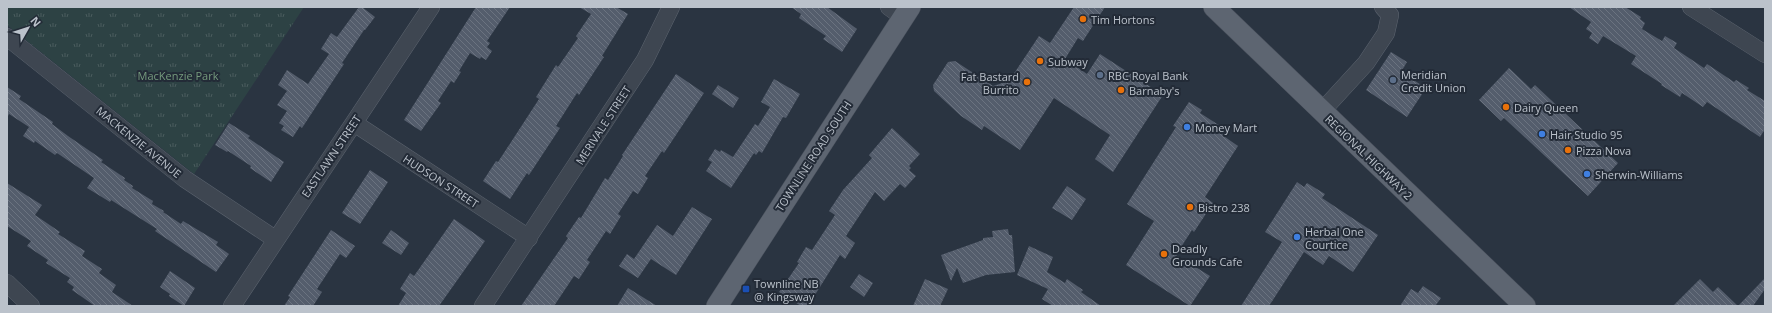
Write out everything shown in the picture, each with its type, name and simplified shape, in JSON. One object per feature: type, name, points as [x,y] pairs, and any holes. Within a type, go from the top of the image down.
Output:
[{"type":"main road","name":"REGIONAL HIGHWAY 2","points":[[1214,7],[1525,306]]},
{"type":"main road","name":"TOWNLINE ROAD SOUTH","points":[[717,306],[901,10]]},
{"type":"street","name":"EASTLAWN STREET","points":[[232,306],[275,239],[431,7]]},
{"type":"street","name":"MERIVALE STREET","points":[[483,306],[645,60],[671,7]]},
{"type":"street","points":[[1322,111],[1366,63],[1386,33],[1390,16],[1383,7]]},
{"type":"street","points":[[1691,7],[1765,54]]},
{"type":"street","name":"MACKENZIE AVENUE","points":[[7,37],[185,179],[275,239]]},
{"type":"street","name":"HUDSON STREET","points":[[354,123],[528,238]]},
{"type":"street","points":[[7,283],[31,306]]},
{"type":"green space","name":"MacKenzie Park","points":[[7,7],[304,7],[194,174],[7,25]]},
{"type":"building","points":[[359,7],[362,7],[375,17],[364,30],[342,63],[344,64],[302,128],[300,126],[293,137],[281,130],[284,126],[279,123],[287,111],[277,105],[287,91],[278,85],[287,70],[308,84],[329,54],[321,49],[331,33],[337,37]]},
{"type":"building","points":[[476,7],[510,7],[487,41],[490,43],[487,47],[492,51],[486,60],[481,57],[480,59],[470,53],[459,71],[461,72],[454,83],[451,81],[438,101],[441,103],[421,131],[404,120]]},
{"type":"building","points":[[579,7],[616,7],[628,14],[602,56],[604,57],[579,95],[577,93],[556,126],[560,128],[529,175],[527,173],[510,199],[483,181],[496,161],[498,162],[539,99],[536,97],[556,65],[558,67],[578,38],[576,36],[591,14]]},
{"type":"building","points":[[791,7],[827,7],[857,29],[842,52],[823,39],[826,36],[799,18],[801,14]]},
{"type":"building","points":[[1074,7],[1105,7],[1083,41],[1078,38],[1065,59],[1087,74],[1100,54],[1163,95],[1113,172],[1095,159],[1110,135],[1054,98],[1020,150],[984,126],[982,130],[961,116],[934,91],[933,85],[948,62],[955,61],[993,86],[1009,81],[1039,36],[1050,43]]},
{"type":"building","points":[[1569,7],[1625,7],[1641,17],[1640,19],[1645,23],[1642,29],[1662,41],[1665,36],[1677,43],[1674,48],[1704,68],[1707,64],[1734,82],[1736,80],[1749,88],[1747,90],[1765,101],[1765,129],[1760,137],[1707,102],[1703,107],[1682,93],[1680,97],[1661,85],[1662,84],[1631,64],[1636,56],[1603,36],[1598,44],[1589,38],[1592,33],[1586,29],[1591,22]]},
{"type":"building","name":"Meridian Credit Union","points":[[1391,52],[1407,62],[1401,72],[1426,88],[1407,117],[1366,90]]},
{"type":"building","points":[[1509,68],[1531,89],[1535,85],[1618,163],[1588,196],[1504,118],[1501,121],[1479,100]]},
{"type":"building","points":[[676,74],[704,93],[664,153],[662,151],[645,176],[648,178],[638,194],[633,191],[618,214],[621,216],[610,234],[606,231],[587,260],[590,262],[579,279],[574,276],[554,306],[521,306],[568,238],[566,236],[579,217],[581,218],[605,178],[608,180],[623,156],[622,155]]},
{"type":"building","points":[[774,79],[800,94],[786,118],[783,117],[762,153],[759,151],[756,155],[754,153],[731,188],[706,171],[712,162],[708,160],[715,149],[720,152],[721,150],[733,157],[755,124],[758,126],[770,107],[761,102]]},
{"type":"building","points":[[718,85],[739,98],[733,108],[712,94]]},
{"type":"building","points":[[7,87],[21,96],[19,99],[53,122],[52,124],[103,160],[101,162],[125,178],[124,180],[133,186],[132,188],[153,201],[152,204],[181,224],[183,221],[218,242],[216,245],[229,254],[216,272],[155,231],[157,229],[111,200],[110,202],[87,188],[94,178],[57,153],[55,155],[35,141],[34,143],[23,136],[29,127],[9,114],[7,118]]},
{"type":"building","points":[[1189,102],[1202,110],[1200,113],[1228,131],[1225,137],[1238,146],[1205,197],[1213,203],[1194,232],[1192,230],[1176,255],[1210,276],[1190,306],[1126,265],[1154,221],[1127,204],[1176,127],[1173,126]]},
{"type":"building","points":[[229,123],[250,136],[248,138],[284,162],[271,182],[250,168],[251,166],[228,151],[227,152],[215,145]]},
{"type":"building","points":[[892,128],[920,154],[909,166],[911,168],[909,170],[916,176],[905,188],[900,184],[884,201],[875,192],[846,236],[855,243],[845,259],[840,255],[808,306],[801,306],[779,292],[799,263],[797,262],[806,247],[812,250],[835,215],[829,211],[843,190],[872,158],[869,155]]},
{"type":"building","points":[[370,170],[388,182],[360,224],[342,213]]},
{"type":"building","points":[[1297,182],[1304,187],[1307,183],[1325,194],[1322,198],[1378,235],[1353,272],[1329,256],[1323,265],[1304,252],[1269,306],[1241,306],[1282,242],[1265,232]]},
{"type":"building","points":[[7,183],[42,205],[35,215],[60,232],[58,234],[85,251],[82,256],[102,269],[99,273],[116,285],[112,292],[133,306],[95,306],[72,290],[74,287],[67,282],[70,278],[46,263],[48,260],[27,246],[31,241],[7,226]]},
{"type":"building","points":[[1067,186],[1086,199],[1072,220],[1052,208]]},
{"type":"building","points":[[692,207],[712,219],[676,275],[651,259],[638,278],[619,266],[627,254],[634,259],[657,225],[673,236]]},
{"type":"building","points":[[454,219],[485,241],[439,306],[398,306],[406,293],[400,289],[410,273],[414,276]]},
{"type":"building","points":[[1008,229],[1009,235],[1012,235],[1015,272],[986,275],[963,283],[957,268],[951,281],[941,255],[983,240],[983,238],[993,237],[992,231]]},
{"type":"building","points":[[331,230],[355,246],[346,258],[340,254],[317,289],[322,292],[313,306],[284,306],[290,297],[288,296]]},
{"type":"building","points":[[391,230],[409,243],[401,255],[382,243]]},
{"type":"building","points":[[1029,246],[1053,257],[1047,272],[1065,283],[1067,279],[1083,290],[1081,292],[1101,306],[1053,306],[1042,299],[1048,289],[1017,275]]},
{"type":"building","points":[[170,271],[195,288],[184,306],[169,296],[170,294],[160,287]]},
{"type":"building","points":[[859,274],[873,283],[864,297],[850,287]]},
{"type":"building","points":[[1765,278],[1765,289],[1753,306],[1738,306]]},
{"type":"building","points":[[925,279],[948,289],[940,306],[913,306]]},
{"type":"building","points":[[1700,279],[1713,292],[1718,287],[1738,306],[1673,306]]},
{"type":"building","points":[[1423,286],[1441,298],[1436,305],[1437,306],[1400,306],[1411,289],[1418,293]]},
{"type":"building","points":[[628,288],[657,306],[617,306]]},
{"type":"place","name":"Tim Hortons","points":[[1083,19]]},
{"type":"place","name":"Subway","points":[[1040,61]]},
{"type":"place","name":"RBC Royal Bank","points":[[1100,75]]},
{"type":"place","name":"Meridian Credit Union","points":[[1393,80]]},
{"type":"place","name":"Fat Bastard Burrito","points":[[1027,82]]},
{"type":"place","name":"Barnaby's","points":[[1121,90]]},
{"type":"place","name":"Dairy Queen","points":[[1506,107]]},
{"type":"place","name":"Money Mart","points":[[1187,127]]},
{"type":"place","name":"Hair Studio 95","points":[[1542,134]]},
{"type":"place","name":"Pizza Nova","points":[[1568,150]]},
{"type":"place","name":"Sherwin-Williams","points":[[1587,174]]},
{"type":"place","name":"Bistro 238","points":[[1190,207]]},
{"type":"place","name":"Herbal One Courtice","points":[[1297,237]]},
{"type":"place","name":"Deadly Grounds Cafe","points":[[1164,254]]},
{"type":"place","name":"Townline NB @ Kingsway","points":[[746,289]]}]
